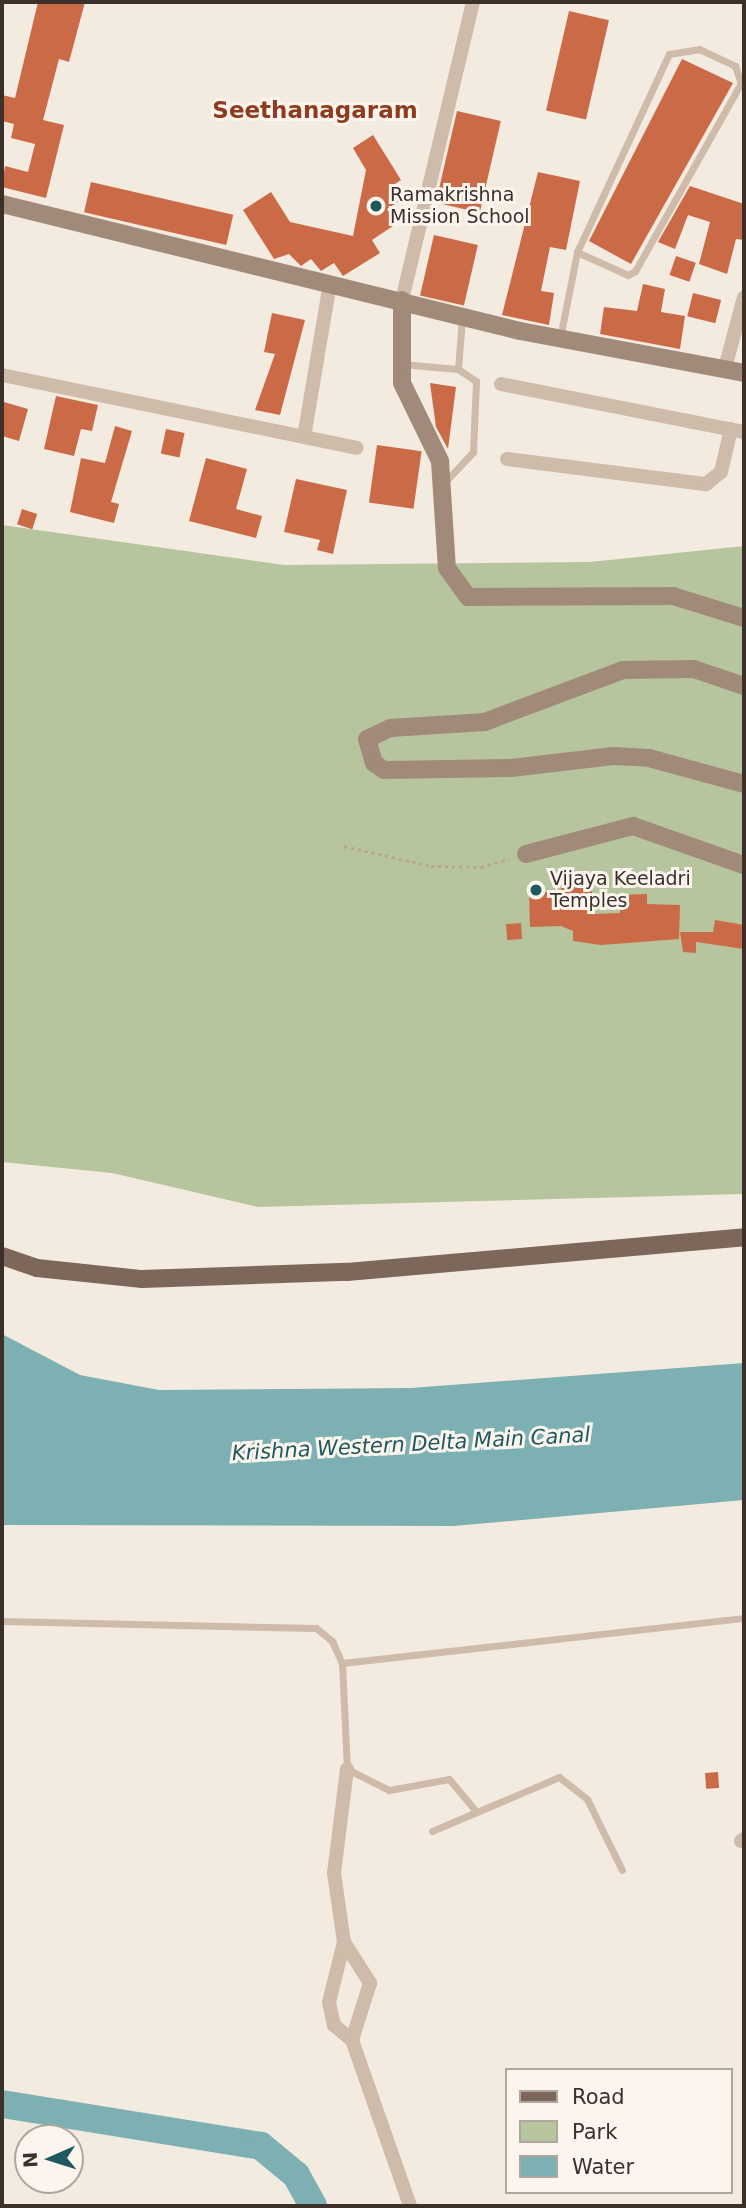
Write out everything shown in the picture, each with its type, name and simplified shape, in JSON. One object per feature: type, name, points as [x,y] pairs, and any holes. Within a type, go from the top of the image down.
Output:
[{"type":"main road","points":[[2,1256],[37,1268],[142,1279],[347,1272],[744,1237]]},
{"type":"street","points":[[473,2],[402,300],[401,364],[406,400],[431,442],[443,483],[447,568],[468,597],[673,596],[744,618]]},
{"type":"street","points":[[2,204],[560,338],[744,373]]},
{"type":"street","points":[[304,437],[330,284]]},
{"type":"street","points":[[725,368],[744,297]]},
{"type":"street","points":[[2,375],[357,448]]},
{"type":"street","points":[[501,384],[738,430],[721,472],[706,484],[507,459]]},
{"type":"street","points":[[744,686],[694,670],[623,670],[485,722],[390,728],[367,739],[373,763],[384,770],[511,768],[613,755],[660,761],[744,784]]},
{"type":"street","points":[[526,854],[633,826],[744,866]]},
{"type":"street","points":[[347,1769],[334,1873],[344,1942],[329,2002],[334,2025],[352,2040],[410,2206]]},
{"type":"street","points":[[344,1942],[370,1983],[352,2040]]},
{"type":"lane","points":[[560,338],[576,252],[669,54],[699,48],[735,66],[741,83],[635,271],[628,275],[576,252]]},
{"type":"lane","points":[[458,369],[462,315]]},
{"type":"lane","points":[[401,364],[458,369],[476,381],[478,433],[468,462],[443,483]]},
{"type":"lane","points":[[342,1663],[744,1618]]},
{"type":"lane","points":[[2,1621],[296,1627],[325,1633],[342,1663],[347,1769],[376,1789],[449,1779],[474,1809]]},
{"type":"lane","points":[[432,1831],[474,1809],[538,1782],[572,1781],[622,1870]]},
{"type":"path","points":[[344,846],[431,866],[481,867],[526,854]]},
{"type":"green space","points":[[2,525],[284,565],[590,562],[744,546],[744,1194],[258,1207],[112,1173],[2,1162]]},
{"type":"water","name":"Krishna Western Delta Main Canal","points":[[2,1334],[80,1375],[159,1390],[411,1388],[744,1363],[744,1500],[454,1526],[2,1525]]},
{"type":"building","points":[[38,2],[85,2],[69,62],[59,59],[43,120],[64,125],[46,198],[2,187],[5,166],[28,172],[35,144],[11,138],[14,124],[2,121],[2,95],[15,98]]},
{"type":"building","points":[[569,11],[609,20],[586,120],[546,110]]},
{"type":"building","points":[[682,59],[733,83],[631,264],[589,241]]},
{"type":"building","points":[[457,111],[501,121],[480,213],[436,203]]},
{"type":"building","name":"Ramakrishna Mission School","points":[[373,135],[401,180],[389,188],[398,202],[387,209],[396,224],[372,240],[380,253],[343,276],[334,263],[321,271],[311,259],[301,266],[289,254],[274,259],[243,210],[271,192],[290,222],[353,236],[366,170],[353,148]]},
{"type":"building","points":[[538,172],[580,181],[566,250],[550,247],[541,291],[554,293],[549,325],[502,315]]},
{"type":"building","points":[[91,182],[233,215],[226,245],[84,212]]},
{"type":"building","points":[[690,186],[744,204],[744,240],[736,239],[727,274],[699,264],[710,222],[688,215],[675,249],[658,242]]},
{"type":"building","points":[[434,235],[478,245],[464,306],[420,295]]},
{"type":"building","points":[[676,256],[696,263],[689,282],[669,275]]},
{"type":"building","points":[[643,284],[665,289],[661,312],[685,316],[680,349],[600,334],[604,307],[637,311]]},
{"type":"building","points":[[693,293],[721,300],[715,323],[687,316]]},
{"type":"building","points":[[272,313],[305,320],[280,415],[255,410],[275,354],[264,352]]},
{"type":"building","points":[[430,383],[456,387],[448,449],[436,427]]},
{"type":"building","points":[[56,396],[98,405],[92,431],[81,429],[74,456],[44,449]]},
{"type":"building","points":[[4,402],[28,409],[19,441],[2,436]]},
{"type":"building","points":[[115,426],[132,431],[111,502],[119,504],[114,523],[70,512],[81,458],[105,463]]},
{"type":"building","points":[[166,429],[185,433],[179,457],[161,453]]},
{"type":"building","points":[[377,445],[422,451],[413,509],[369,502]]},
{"type":"building","points":[[206,458],[247,469],[236,509],[262,516],[256,538],[189,521]]},
{"type":"building","points":[[296,479],[347,490],[333,554],[317,550],[320,540],[284,532]]},
{"type":"building","points":[[22,509],[37,514],[32,529],[17,524]]},
{"type":"building","points":[[561,885],[592,885],[592,914],[620,913],[620,895],[647,894],[647,904],[680,905],[679,939],[601,945],[573,941],[573,931],[561,926],[530,927],[529,892],[561,892]]},
{"type":"building","points":[[715,920],[744,925],[744,949],[696,942],[696,953],[683,952],[680,932],[713,932]]},
{"type":"building","points":[[521,923],[522,939],[507,940],[506,924]]},
{"type":"building","points":[[718,1772],[719,1788],[706,1789],[705,1773]]},
{"type":"waterway","points":[[2,2104],[261,2146],[296,2175],[313,2206]]},
{"type":"place","name":"Ramakrishna Mission School","points":[[376,206]]},
{"type":"place","name":"Vijaya Keeladri Temples","points":[[536,890]]},
{"type":"district","name":"Seethanagaram","points":[[315,110]]}]
